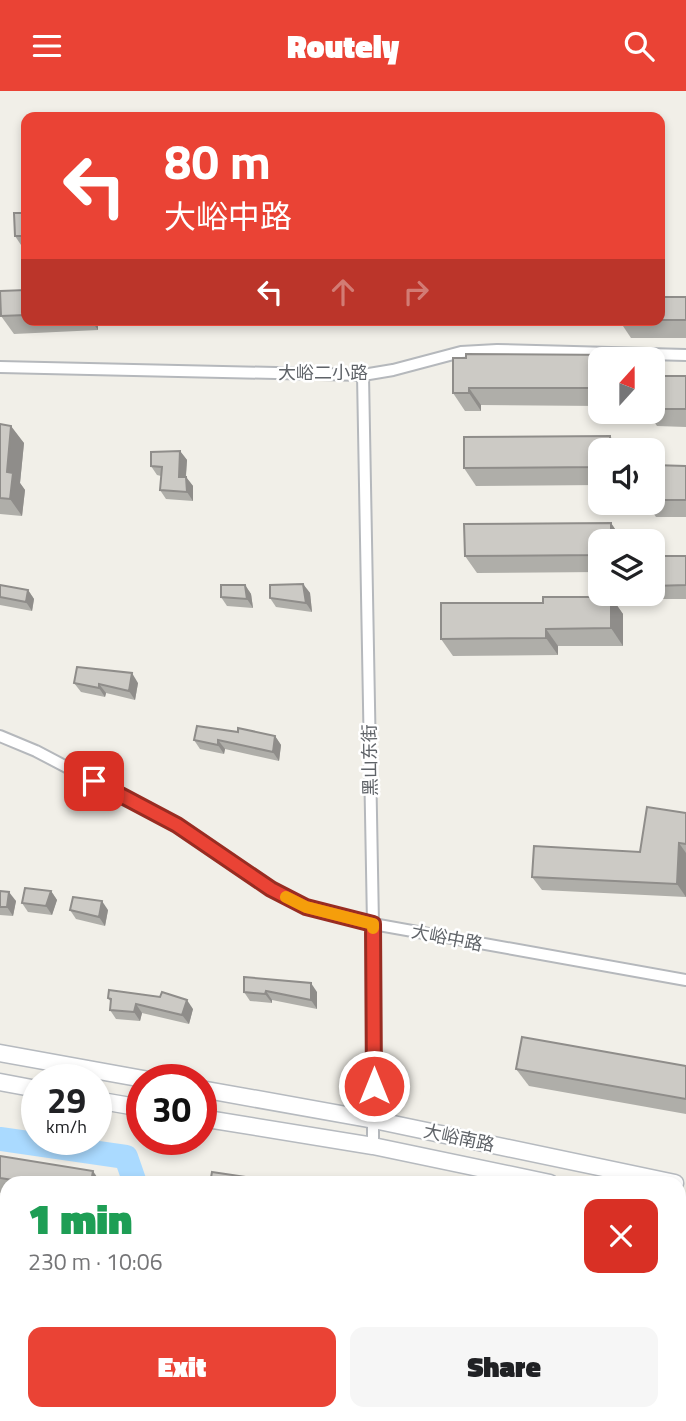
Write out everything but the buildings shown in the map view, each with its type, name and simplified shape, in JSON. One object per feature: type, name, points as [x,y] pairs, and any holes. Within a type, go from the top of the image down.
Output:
[{"type":"main road","points":[[0,1053],[126,1076]]},
{"type":"main road","points":[[0,1082],[21,1086]]},
{"type":"main road","name":"大峪南路","points":[[217,1092],[374,1120],[643,1176]]},
{"type":"main road","name":"大峪南路","points":[[217,1121],[373,1146],[517,1176]]},
{"type":"street","name":"大峪二小路","points":[[0,367],[363,375],[461,352],[496,350],[686,355]]},
{"type":"street","name":"黑山东街","points":[[363,375],[373,924],[373,1146]]},
{"type":"street","name":"大峪中路","points":[[0,736],[36,751],[177,825],[282,895],[306,907],[373,924],[686,980]]},
{"type":"waterway","points":[[0,1139],[126,1157],[133,1176]]},
{"type":"slow traffic","points":[[286,897],[306,907],[373,924],[373,928]]},
{"type":"route","points":[[94,781],[177,825],[271,889],[306,907],[373,924],[374,1086]]}]
